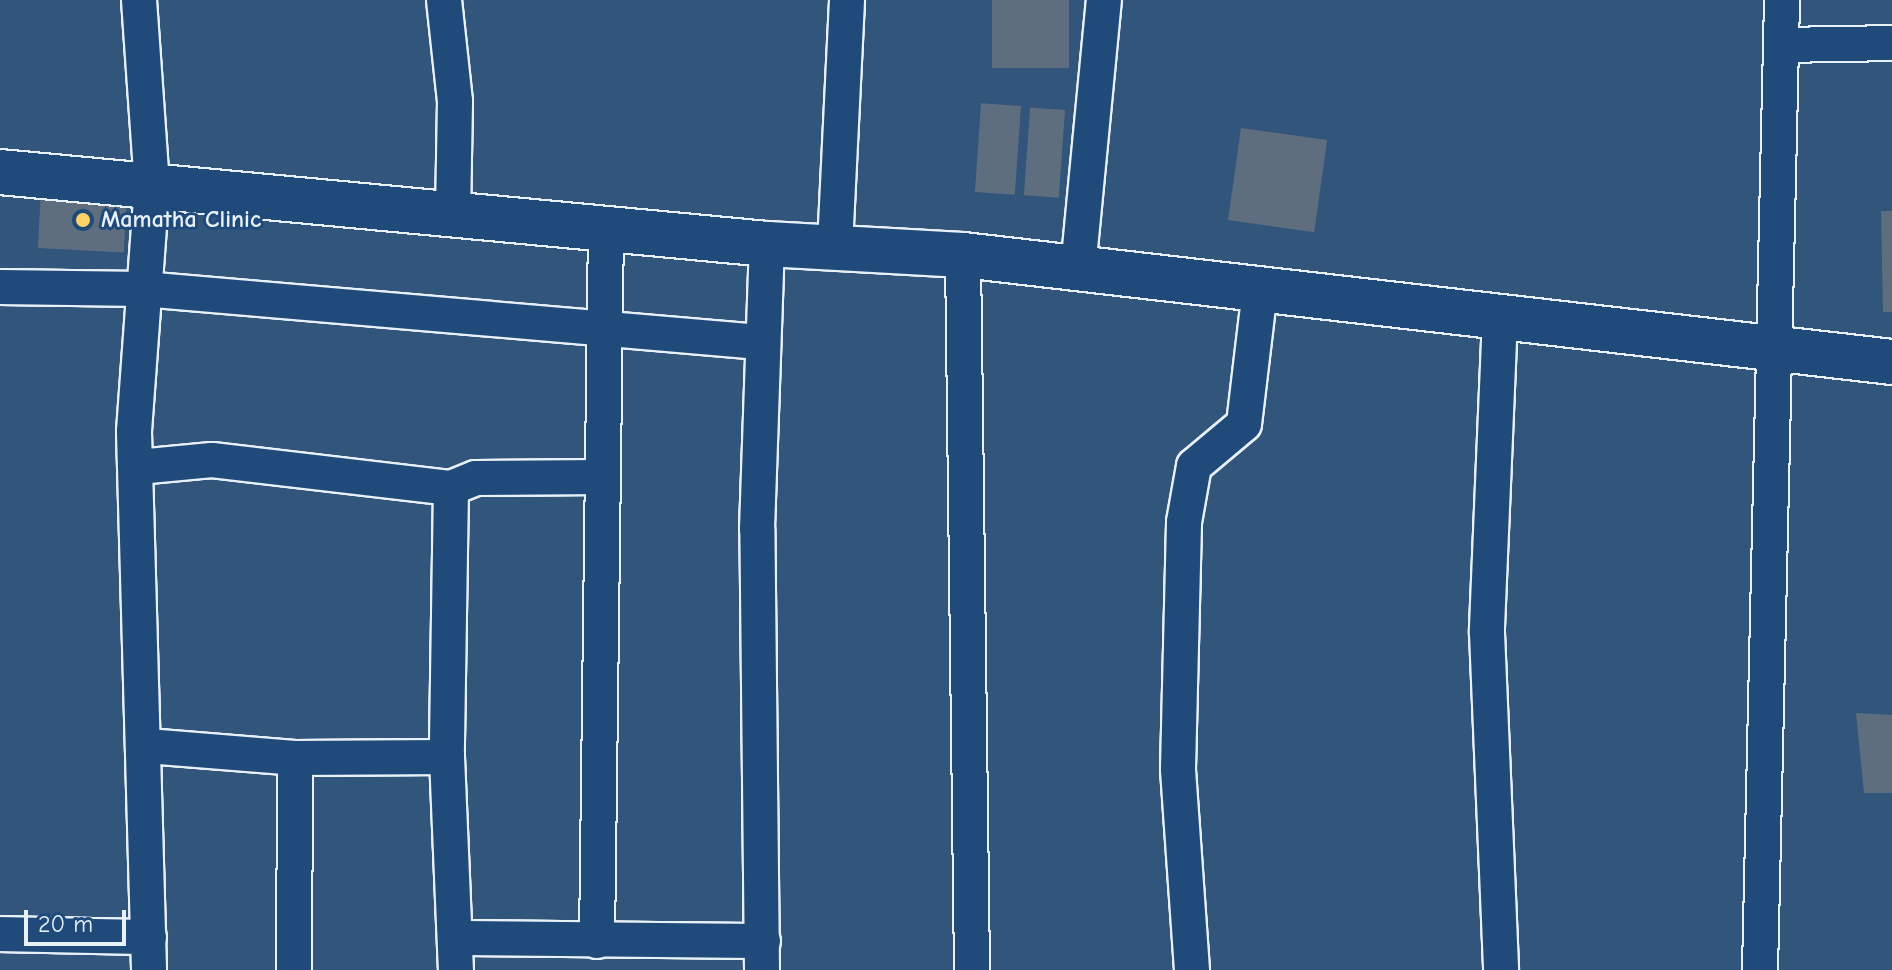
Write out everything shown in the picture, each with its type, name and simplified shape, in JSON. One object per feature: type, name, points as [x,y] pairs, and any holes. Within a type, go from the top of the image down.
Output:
[{"type":"main road","points":[[0,172],[767,244],[963,255],[1772,345],[1892,362]]},
{"type":"street","points":[[0,934],[149,954],[147,746],[138,467],[143,289],[152,186],[139,0]]},
{"type":"street","points":[[444,0],[455,101],[453,214]]},
{"type":"street","points":[[835,246],[847,0]]},
{"type":"street","points":[[1078,269],[1104,0]]},
{"type":"street","points":[[1760,970],[1782,0]]},
{"type":"street","points":[[1782,45],[1892,43]]},
{"type":"street","points":[[597,941],[606,229]]},
{"type":"street","points":[[451,488],[447,757],[450,910],[457,954],[597,941],[762,955],[756,706],[760,342],[767,244]]},
{"type":"street","points":[[963,255],[972,970]]},
{"type":"street","points":[[0,287],[143,289],[760,342]]},
{"type":"street","points":[[1192,970],[1178,769],[1184,522],[1194,466],[1244,424],[1260,289]]},
{"type":"street","points":[[1500,317],[1487,668],[1501,970]]},
{"type":"street","points":[[138,467],[212,460],[451,488],[476,478],[603,477]]},
{"type":"street","points":[[147,746],[295,758],[447,757]]},
{"type":"street","points":[[294,970],[295,758]]},
{"type":"building","points":[[992,0],[1069,0],[1069,68],[992,68]]},
{"type":"building","points":[[981,103],[1021,106],[1015,195],[975,192]]},
{"type":"building","points":[[1030,108],[1065,110],[1059,198],[1024,195]]},
{"type":"building","points":[[1241,128],[1327,140],[1314,232],[1228,220]]},
{"type":"building","points":[[41,190],[127,195],[124,252],[38,248]]},
{"type":"building","points":[[1881,211],[1892,211],[1892,312],[1883,312]]},
{"type":"building","points":[[1856,713],[1892,715],[1892,793],[1864,793]]},
{"type":"place","name":"Mamatha Clinic","points":[[83,220]]}]
